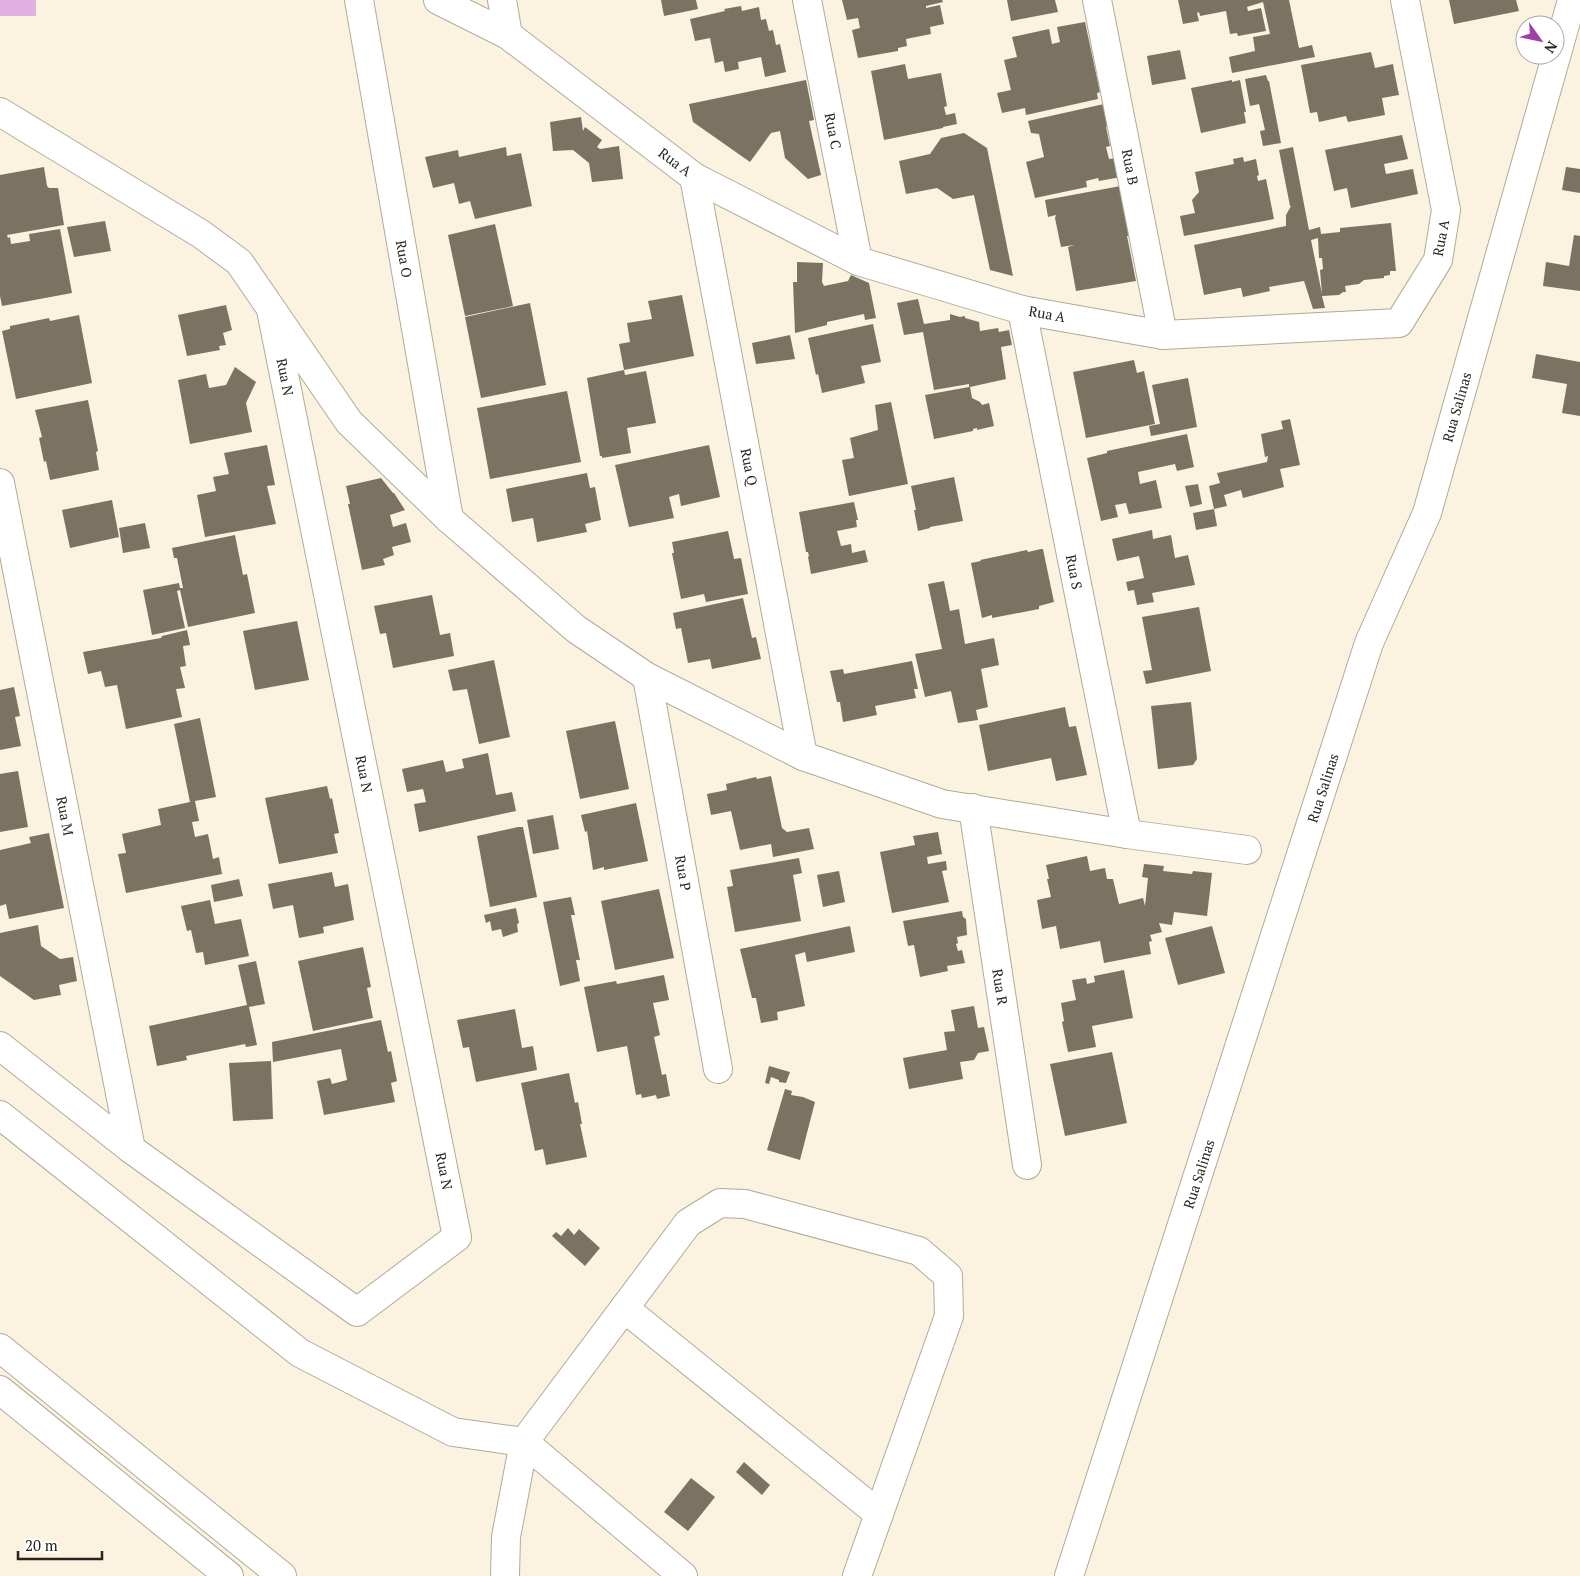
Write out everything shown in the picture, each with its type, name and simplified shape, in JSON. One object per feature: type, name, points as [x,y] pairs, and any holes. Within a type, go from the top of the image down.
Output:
[{"type":"street","name":"Rua O","points":[[359,0],[449,519]]},
{"type":"street","name":"Rua A","points":[[438,0],[508,35],[694,177],[858,261],[1022,310],[1163,335],[1399,323],[1438,260],[1446,210],[1405,0]]},
{"type":"street","points":[[502,0],[508,35]]},
{"type":"street","name":"Rua C","points":[[808,0],[858,261]]},
{"type":"street","name":"Rua B","points":[[1097,0],[1163,335]]},
{"type":"street","name":"Rua Salinas","points":[[1069,1576],[1370,643],[1427,513],[1572,0]]},
{"type":"street","points":[[0,112],[201,234],[239,262],[349,422],[449,519],[576,629],[647,677],[803,756],[942,804],[1126,834],[1247,850]]},
{"type":"street","name":"Rua Q","points":[[694,177],[803,756]]},
{"type":"street","name":"Rua N","points":[[131,1149],[357,1312],[457,1238],[271,310]]},
{"type":"street","name":"Rua S","points":[[1022,310],[1126,834]]},
{"type":"street","name":"Rua M","points":[[0,483],[131,1149]]},
{"type":"street","name":"Rua P","points":[[647,677],[718,1069]]},
{"type":"street","name":"Rua R","points":[[973,808],[1027,1165]]},
{"type":"street","points":[[0,1046],[131,1149]]},
{"type":"street","points":[[0,1115],[300,1353],[453,1432],[524,1442],[683,1576]]},
{"type":"street","points":[[505,1576],[506,1537],[524,1442],[688,1223],[720,1203],[745,1204],[919,1251],[948,1276],[948,1316],[857,1576]]},
{"type":"street","points":[[624,1308],[879,1514]]},
{"type":"street","points":[[0,1348],[282,1576]]},
{"type":"street","points":[[0,1390],[229,1576]]},
{"type":"shaded area","points":[[0,0],[36,0],[36,16],[0,16]]},
{"type":"building","points":[[661,0],[696,0],[698,9],[664,16]]},
{"type":"building","points":[[842,0],[942,0],[943,2],[926,6],[926,8],[940,5],[944,24],[930,27],[931,34],[906,39],[907,46],[898,48],[898,51],[858,58],[852,30],[860,28],[858,18],[847,20]]},
{"type":"building","points":[[1007,0],[1055,0],[1058,12],[1011,21]]},
{"type":"building","points":[[1178,0],[1289,0],[1299,48],[1312,45],[1315,57],[1232,73],[1229,57],[1255,51],[1253,37],[1270,34],[1263,2],[1247,7],[1248,11],[1261,8],[1266,31],[1238,36],[1237,33],[1230,34],[1226,11],[1200,16],[1199,12],[1197,13],[1199,21],[1183,24]]},
{"type":"building","points":[[1449,0],[1516,0],[1519,11],[1454,24]]},
{"type":"building","points":[[741,6],[742,11],[759,7],[761,20],[766,19],[769,31],[773,30],[776,45],[780,44],[786,72],[765,77],[761,57],[738,62],[739,69],[725,72],[723,61],[715,63],[710,38],[695,41],[690,19]]},
{"type":"building","points":[[1085,22],[1100,92],[1097,93],[1098,99],[1026,115],[1025,108],[1002,113],[997,93],[1011,90],[1004,60],[1017,57],[1012,37],[1049,29],[1052,44],[1060,42],[1057,27]]},
{"type":"building","points":[[1180,50],[1186,79],[1152,85],[1147,56]]},
{"type":"building","points":[[1371,52],[1375,68],[1393,64],[1399,95],[1382,98],[1385,115],[1348,122],[1346,116],[1319,122],[1317,112],[1310,113],[1301,65]]},
{"type":"building","points":[[905,64],[908,79],[941,73],[947,106],[944,107],[946,115],[955,113],[957,124],[884,140],[871,71]]},
{"type":"building","points":[[1266,75],[1269,81],[1281,143],[1263,146],[1260,131],[1265,130],[1259,104],[1250,106],[1245,79]]},
{"type":"building","points":[[806,80],[814,120],[809,121],[821,175],[808,179],[785,158],[780,131],[771,133],[750,162],[693,122],[689,104]]},
{"type":"building","points":[[1232,80],[1232,82],[1240,80],[1246,112],[1244,112],[1246,123],[1201,133],[1191,88]]},
{"type":"building","points":[[1104,104],[1109,126],[1106,127],[1110,146],[1106,147],[1109,159],[1117,158],[1121,177],[1099,181],[1098,178],[1086,181],[1087,187],[1035,198],[1026,162],[1044,157],[1039,134],[1031,133],[1028,121]]},
{"type":"building","points":[[581,117],[583,131],[585,127],[602,140],[597,147],[600,149],[619,146],[623,179],[592,182],[589,163],[573,150],[553,151],[550,122]]},
{"type":"building","points":[[964,133],[987,148],[1013,276],[990,270],[974,195],[953,199],[937,188],[906,194],[899,161],[930,154],[941,138]]},
{"type":"building","points":[[1402,135],[1408,159],[1384,164],[1386,174],[1413,169],[1418,194],[1351,208],[1347,188],[1334,191],[1325,150]]},
{"type":"building","points":[[506,147],[507,156],[521,153],[532,206],[475,219],[470,201],[459,204],[454,183],[433,188],[425,157],[458,150],[459,157]]},
{"type":"building","points":[[1293,147],[1309,230],[1320,227],[1321,234],[1340,232],[1340,228],[1391,223],[1396,271],[1390,271],[1390,275],[1384,276],[1384,278],[1364,280],[1359,284],[1345,286],[1346,292],[1339,295],[1322,296],[1325,308],[1313,309],[1304,281],[1269,287],[1270,291],[1243,297],[1241,288],[1204,295],[1194,245],[1286,226],[1286,215],[1291,206],[1279,150]],"holes":[[[1318,238],[1319,258],[1322,258],[1323,269],[1320,270],[1322,294],[1311,240]]]},
{"type":"building","points":[[1243,157],[1244,162],[1256,159],[1259,175],[1257,176],[1258,181],[1266,179],[1274,219],[1184,236],[1180,216],[1195,213],[1192,200],[1199,192],[1195,172],[1234,164],[1233,159]]},
{"type":"building","points":[[44,167],[47,186],[49,188],[58,188],[64,225],[7,235],[8,238],[10,237],[11,244],[30,241],[29,234],[60,229],[72,293],[2,306],[0,296],[0,175]]},
{"type":"building","points":[[1566,167],[1580,169],[1580,193],[1562,190]]},
{"type":"building","points":[[1126,185],[1136,235],[1127,236],[1136,281],[1076,291],[1068,247],[1074,245],[1061,247],[1056,215],[1048,217],[1045,200]]},
{"type":"building","points":[[105,221],[111,251],[74,257],[67,227]]},
{"type":"building","points":[[495,224],[513,306],[465,316],[448,235]]},
{"type":"building","points":[[1574,235],[1580,236],[1580,291],[1543,286],[1546,262],[1569,266]]},
{"type":"building","points":[[797,262],[823,263],[822,282],[824,286],[848,281],[851,275],[869,283],[876,318],[865,320],[864,314],[827,322],[827,325],[795,333],[793,282],[797,282]]},
{"type":"building","points":[[682,295],[694,356],[624,370],[619,344],[630,342],[627,323],[652,319],[648,301]]},
{"type":"building","points":[[918,299],[924,324],[950,320],[950,314],[960,317],[965,316],[965,318],[979,322],[980,331],[998,328],[999,332],[1009,330],[1012,345],[1001,347],[1006,379],[970,387],[972,398],[982,405],[989,403],[994,426],[977,430],[977,428],[973,429],[973,431],[934,439],[925,395],[969,387],[969,384],[934,390],[923,332],[904,335],[897,303]]},
{"type":"building","points":[[530,303],[546,385],[481,398],[465,317]]},
{"type":"building","points":[[226,305],[232,330],[223,333],[226,345],[219,346],[220,350],[187,356],[178,315]]},
{"type":"building","points":[[79,315],[92,383],[16,399],[2,331],[10,329],[10,326],[49,318],[50,321]]},
{"type":"building","points":[[873,324],[881,362],[861,366],[865,383],[822,393],[808,338]]},
{"type":"building","points":[[790,335],[795,359],[756,364],[752,343]]},
{"type":"building","points":[[1536,354],[1580,362],[1580,416],[1562,413],[1567,384],[1532,378]]},
{"type":"building","points":[[1134,360],[1137,373],[1144,371],[1155,424],[1086,438],[1073,372]]},
{"type":"building","points":[[235,367],[256,382],[246,403],[252,432],[190,444],[178,380],[206,374],[209,388],[226,385]]},
{"type":"building","points":[[624,370],[625,375],[646,371],[656,423],[627,428],[631,453],[602,458],[600,456],[587,378]]},
{"type":"building","points":[[1188,378],[1197,427],[1151,436],[1149,426],[1160,424],[1152,385]]},
{"type":"building","points":[[567,391],[581,462],[490,479],[477,408]]},
{"type":"building","points":[[88,400],[98,451],[96,452],[99,470],[50,480],[46,461],[44,462],[39,438],[42,437],[35,410]]},
{"type":"building","points":[[891,402],[908,484],[849,496],[842,460],[854,458],[850,438],[878,430],[875,405]]},
{"type":"building","points":[[1290,419],[1300,465],[1280,469],[1284,487],[1243,498],[1241,490],[1224,495],[1227,506],[1214,509],[1209,486],[1220,483],[1217,473],[1267,462],[1268,456],[1265,457],[1261,434],[1283,429],[1281,421]]},
{"type":"building","points":[[1187,434],[1194,467],[1177,471],[1175,464],[1138,472],[1140,484],[1156,480],[1162,508],[1129,514],[1126,503],[1115,505],[1118,517],[1101,521],[1087,458],[1107,453],[1107,451]]},
{"type":"building","points":[[267,445],[275,485],[267,486],[276,524],[205,537],[197,495],[216,491],[213,477],[229,474],[224,453]]},
{"type":"building","points":[[709,445],[720,497],[681,506],[679,494],[669,497],[674,518],[629,527],[615,465]]},
{"type":"building","points":[[587,473],[590,488],[595,487],[601,520],[585,524],[587,532],[537,542],[533,518],[512,522],[506,489]]},
{"type":"building","points":[[954,477],[963,521],[918,531],[911,486]]},
{"type":"building","points":[[381,478],[405,510],[390,515],[393,527],[406,523],[411,542],[392,547],[394,555],[383,559],[385,565],[362,570],[346,486]]},
{"type":"building","points":[[1198,484],[1202,504],[1190,507],[1185,486]]},
{"type":"building","points":[[112,500],[119,537],[70,548],[62,510]]},
{"type":"building","points":[[854,502],[858,520],[856,520],[857,527],[837,531],[841,546],[851,544],[852,553],[865,550],[868,562],[811,574],[799,512]]},
{"type":"building","points":[[1214,509],[1217,526],[1196,530],[1193,513]]},
{"type":"building","points":[[145,523],[150,548],[123,553],[119,528]]},
{"type":"building","points":[[1152,530],[1153,539],[1171,535],[1175,558],[1188,555],[1195,585],[1152,593],[1154,602],[1137,605],[1134,590],[1128,591],[1126,582],[1144,578],[1139,556],[1117,561],[1112,539]]},
{"type":"building","points":[[728,531],[734,559],[741,558],[748,594],[706,602],[704,594],[681,599],[672,553],[674,553],[672,542]]},
{"type":"building","points":[[235,535],[243,575],[247,574],[255,613],[188,627],[180,590],[177,591],[185,628],[152,635],[143,590],[179,583],[180,588],[183,588],[177,558],[174,558],[172,548]]},
{"type":"building","points":[[1043,549],[1054,602],[1039,606],[1039,609],[992,618],[992,615],[982,618],[971,563],[1027,550],[1028,552]]},
{"type":"building","points":[[944,581],[950,611],[959,609],[965,644],[994,638],[999,665],[981,669],[988,707],[976,710],[978,720],[958,723],[951,691],[925,697],[915,654],[942,649],[928,584]]},
{"type":"building","points":[[432,595],[440,635],[450,633],[454,656],[393,668],[386,633],[380,634],[374,606]]},
{"type":"building","points":[[743,598],[752,638],[756,637],[761,659],[712,669],[710,659],[688,663],[681,628],[676,629],[673,613]]},
{"type":"building","points":[[1199,607],[1211,671],[1146,684],[1143,671],[1152,670],[1142,617]]},
{"type":"building","points":[[297,621],[309,680],[255,690],[243,631]]},
{"type":"building","points":[[187,630],[190,645],[183,646],[186,666],[180,667],[185,688],[176,689],[182,717],[126,729],[117,685],[105,687],[101,671],[88,674],[83,652],[161,638],[162,636]]},
{"type":"building","points":[[494,660],[510,737],[479,744],[467,689],[453,691],[448,670]]},
{"type":"building","points":[[912,661],[918,689],[914,689],[916,698],[875,706],[877,715],[843,722],[840,702],[837,702],[830,671],[843,669],[844,674]]},
{"type":"building","points":[[14,687],[20,716],[15,717],[21,746],[0,750],[0,690]]},
{"type":"building","points":[[1191,702],[1197,759],[1193,765],[1158,769],[1151,706]]},
{"type":"building","points":[[1065,707],[1069,727],[1076,726],[1087,775],[1056,781],[1051,758],[988,771],[979,725]]},
{"type":"building","points":[[200,718],[216,797],[195,801],[199,821],[192,822],[195,837],[208,834],[213,859],[219,857],[222,874],[126,893],[118,854],[126,853],[122,834],[161,825],[158,809],[190,802],[174,724]]},
{"type":"building","points":[[615,721],[629,789],[580,799],[566,731]]},
{"type":"building","points":[[488,753],[496,795],[512,792],[516,811],[419,832],[414,804],[426,802],[423,789],[407,792],[402,769],[443,760],[446,772],[464,768],[462,759]]},
{"type":"building","points":[[18,771],[28,827],[0,832],[0,774]]},
{"type":"building","points":[[771,776],[782,828],[787,832],[809,828],[814,849],[773,857],[771,844],[740,850],[731,811],[711,815],[707,794],[727,790],[726,784],[756,777],[757,779]]},
{"type":"building","points":[[327,786],[330,799],[332,798],[339,833],[334,834],[338,853],[279,864],[265,798]]},
{"type":"building","points":[[636,803],[648,861],[604,870],[604,867],[593,870],[587,831],[585,832],[581,815]]},
{"type":"building","points":[[553,815],[559,849],[533,854],[527,820]]},
{"type":"building","points":[[523,827],[537,897],[490,907],[477,836]]},
{"type":"building","points":[[938,832],[942,854],[927,857],[928,864],[946,861],[947,870],[942,871],[949,902],[892,913],[880,852],[915,845],[913,836]]},
{"type":"building","points":[[49,833],[64,908],[9,919],[6,904],[0,906],[0,850],[31,843],[29,837]]},
{"type":"building","points":[[1087,856],[1090,871],[1105,868],[1107,879],[1113,879],[1119,904],[1143,898],[1145,906],[1148,878],[1142,877],[1144,864],[1164,866],[1163,871],[1192,874],[1193,871],[1212,873],[1207,916],[1174,912],[1172,925],[1159,923],[1162,932],[1150,935],[1152,941],[1149,942],[1151,954],[1104,963],[1100,941],[1060,949],[1056,926],[1042,929],[1037,900],[1051,897],[1046,865]]},
{"type":"building","points":[[799,858],[802,873],[793,875],[801,921],[735,932],[727,887],[733,886],[730,870]]},
{"type":"building","points":[[839,871],[845,902],[823,907],[817,875]]},
{"type":"building","points":[[332,872],[335,887],[348,884],[354,920],[323,927],[324,933],[299,938],[293,905],[273,909],[268,884]]},
{"type":"building","points":[[239,879],[243,896],[214,902],[211,885]]},
{"type":"building","points":[[659,889],[674,958],[615,970],[601,901]]},
{"type":"building","points":[[571,897],[575,915],[571,915],[580,960],[576,960],[580,981],[560,986],[543,902]]},
{"type":"building","points":[[210,900],[215,924],[241,919],[249,956],[205,965],[203,952],[196,953],[191,930],[187,931],[181,906]]},
{"type":"building","points":[[516,908],[519,923],[517,924],[518,932],[503,937],[501,929],[492,931],[490,921],[486,923],[484,915]]},
{"type":"building","points":[[962,911],[963,917],[966,919],[967,935],[957,937],[958,943],[956,944],[958,951],[962,950],[965,963],[947,966],[948,971],[920,977],[914,945],[908,946],[903,921]]},
{"type":"building","points":[[38,925],[41,946],[60,959],[73,957],[77,981],[59,985],[61,995],[34,1000],[0,976],[0,933]]},
{"type":"building","points":[[850,926],[855,952],[807,962],[805,952],[795,955],[805,1006],[777,1012],[778,1020],[761,1023],[756,998],[752,998],[740,949]]},
{"type":"building","points":[[1212,926],[1225,973],[1178,985],[1165,938]]},
{"type":"building","points":[[363,947],[371,987],[367,988],[373,1018],[313,1031],[298,961]]},
{"type":"building","points":[[256,961],[265,1004],[249,1007],[257,1045],[246,1047],[245,1044],[186,1056],[187,1060],[157,1066],[149,1026],[247,1005],[238,965]]},
{"type":"building","points":[[1124,970],[1133,1018],[1092,1026],[1096,1047],[1068,1052],[1062,1022],[1064,1021],[1061,1003],[1076,1000],[1072,980],[1086,978],[1087,984],[1095,982],[1094,976]]},
{"type":"building","points":[[664,975],[669,1000],[653,1003],[660,1035],[654,1037],[662,1075],[666,1074],[670,1096],[657,1099],[656,1095],[642,1098],[641,1094],[636,1095],[627,1046],[597,1052],[584,987],[616,981],[617,984]]},
{"type":"building","points":[[974,1006],[978,1028],[984,1027],[989,1051],[978,1053],[974,1060],[960,1062],[963,1079],[909,1089],[903,1058],[947,1050],[944,1032],[955,1031],[951,1010]]},
{"type":"building","points":[[515,1009],[522,1048],[533,1046],[537,1070],[476,1082],[469,1047],[463,1048],[457,1020]]},
{"type":"building","points":[[381,1020],[388,1052],[391,1051],[397,1081],[391,1083],[395,1102],[324,1115],[317,1081],[330,1078],[332,1084],[347,1080],[341,1049],[273,1062],[272,1042]]},
{"type":"building","points":[[1112,1052],[1127,1123],[1065,1136],[1050,1064]]},
{"type":"building","points":[[271,1061],[273,1119],[233,1121],[229,1063]]},
{"type":"building","points":[[769,1066],[790,1072],[786,1083],[779,1082],[779,1080],[771,1077],[769,1084],[765,1083]]},
{"type":"building","points":[[569,1073],[575,1103],[578,1102],[582,1124],[580,1124],[587,1157],[546,1165],[543,1149],[535,1151],[521,1083]]},
{"type":"building","points":[[785,1089],[792,1091],[791,1095],[815,1102],[800,1160],[767,1150]]},
{"type":"building","points":[[568,1228],[574,1235],[579,1229],[600,1248],[585,1266],[552,1236],[556,1232],[561,1236]]},
{"type":"building","points":[[744,1462],[770,1485],[762,1495],[736,1472]]},
{"type":"building","points":[[691,1478],[715,1497],[688,1531],[664,1512]]}]
